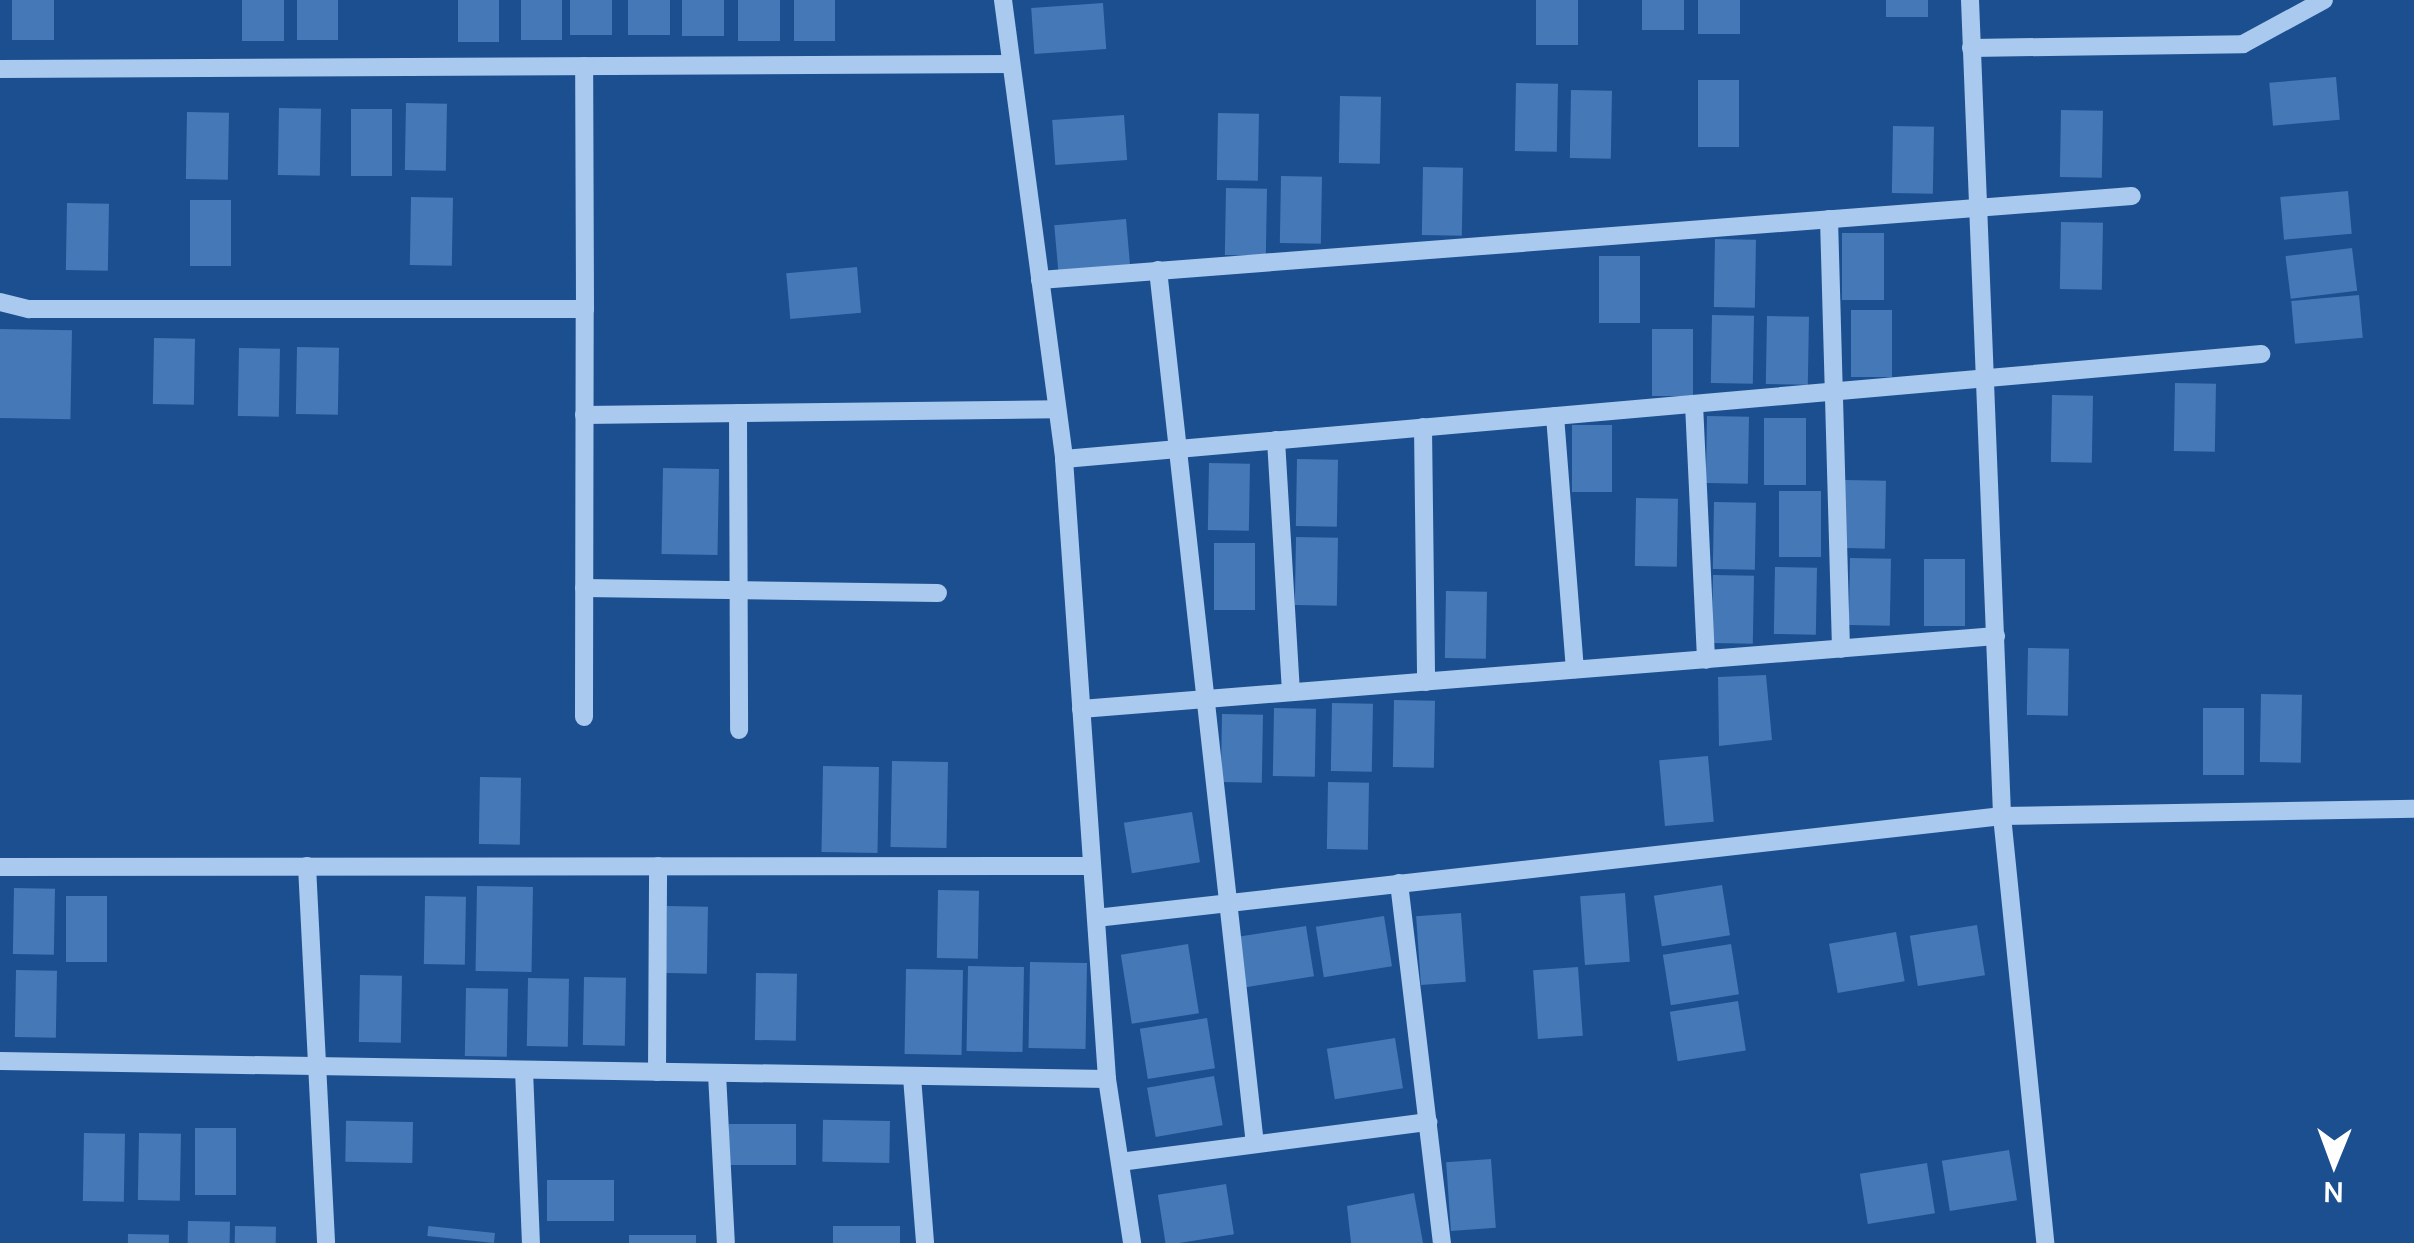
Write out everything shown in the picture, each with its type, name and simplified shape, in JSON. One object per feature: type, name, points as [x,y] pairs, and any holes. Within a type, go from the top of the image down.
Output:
[{"type":"street","points":[[1004,0],[1064,458],[1107,1079],[1132,1243]]},
{"type":"street","points":[[1970,0],[1975,208],[2002,816],[2045,1243]]},
{"type":"street","points":[[1971,48],[2243,44],[2324,0]]},
{"type":"street","points":[[0,70],[1011,64]]},
{"type":"street","points":[[584,66],[584,718]]},
{"type":"street","points":[[1040,280],[2132,196]]},
{"type":"street","points":[[1830,219],[1841,649]]},
{"type":"street","points":[[1158,270],[1255,1144]]},
{"type":"street","points":[[0,302],[29,309],[585,309]]},
{"type":"street","points":[[1064,458],[2261,354]]},
{"type":"street","points":[[1694,404],[1706,660]]},
{"type":"street","points":[[584,416],[1057,410]]},
{"type":"street","points":[[738,413],[739,730]]},
{"type":"street","points":[[1555,416],[1575,670]]},
{"type":"street","points":[[1424,427],[1426,682]]},
{"type":"street","points":[[1276,440],[1291,692]]},
{"type":"street","points":[[584,588],[938,593]]},
{"type":"street","points":[[1081,709],[1996,636]]},
{"type":"street","points":[[1096,918],[2002,816],[2414,809]]},
{"type":"street","points":[[0,866],[1092,866]]},
{"type":"street","points":[[307,866],[326,1243]]},
{"type":"street","points":[[657,1072],[658,866]]},
{"type":"street","points":[[1399,884],[1442,1243]]},
{"type":"street","points":[[0,1062],[1107,1079]]},
{"type":"street","points":[[524,1070],[531,1243]]},
{"type":"street","points":[[717,1074],[726,1243]]},
{"type":"street","points":[[912,1077],[925,1243]]},
{"type":"street","points":[[1120,1162],[1428,1122]]},
{"type":"building","points":[[12,0],[54,0],[54,40],[12,40]]},
{"type":"building","points":[[242,0],[284,0],[284,41],[242,41]]},
{"type":"building","points":[[297,0],[338,0],[338,40],[297,40]]},
{"type":"building","points":[[458,0],[499,0],[499,42],[458,42]]},
{"type":"building","points":[[521,0],[562,0],[562,40],[521,40]]},
{"type":"building","points":[[570,0],[612,0],[612,35],[570,35]]},
{"type":"building","points":[[628,0],[670,0],[670,35],[628,35]]},
{"type":"building","points":[[682,0],[724,0],[724,36],[682,36]]},
{"type":"building","points":[[738,0],[780,0],[780,41],[738,41]]},
{"type":"building","points":[[794,0],[835,0],[835,41],[794,41]]},
{"type":"building","points":[[1536,0],[1578,0],[1578,45],[1536,45]]},
{"type":"building","points":[[1642,0],[1684,0],[1684,30],[1642,30]]},
{"type":"building","points":[[1698,0],[1740,0],[1740,34],[1698,34]]},
{"type":"building","points":[[1886,0],[1928,0],[1928,17],[1886,17]]},
{"type":"building","points":[[1103,3],[1106,49],[1034,54],[1031,8]]},
{"type":"building","points":[[2336,77],[2340,120],[2273,126],[2269,83]]},
{"type":"building","points":[[1698,80],[1739,80],[1739,147],[1698,147]]},
{"type":"building","points":[[1516,83],[1558,84],[1557,152],[1515,151]]},
{"type":"building","points":[[1571,90],[1612,91],[1611,159],[1570,158]]},
{"type":"building","points":[[1340,96],[1381,97],[1380,164],[1339,163]]},
{"type":"building","points":[[406,103],[447,104],[446,171],[405,170]]},
{"type":"building","points":[[279,108],[321,109],[320,176],[278,175]]},
{"type":"building","points":[[351,109],[392,109],[392,176],[351,176]]},
{"type":"building","points":[[2061,110],[2103,111],[2102,178],[2060,177]]},
{"type":"building","points":[[187,112],[229,113],[228,180],[186,179]]},
{"type":"building","points":[[1218,113],[1259,114],[1258,181],[1217,180]]},
{"type":"building","points":[[1124,115],[1127,160],[1055,165],[1052,120]]},
{"type":"building","points":[[1893,126],[1934,127],[1933,194],[1892,193]]},
{"type":"building","points":[[1423,167],[1463,168],[1462,236],[1422,235]]},
{"type":"building","points":[[1281,176],[1322,177],[1321,244],[1280,243]]},
{"type":"building","points":[[1226,188],[1267,189],[1266,256],[1225,255]]},
{"type":"building","points":[[2348,191],[2352,234],[2284,240],[2280,197]]},
{"type":"building","points":[[411,197],[453,198],[452,266],[410,265]]},
{"type":"building","points":[[190,200],[231,200],[231,266],[190,266]]},
{"type":"building","points":[[67,203],[109,204],[108,271],[66,270]]},
{"type":"building","points":[[1126,219],[1130,265],[1058,271],[1054,225]]},
{"type":"building","points":[[2061,222],[2103,223],[2102,290],[2060,289]]},
{"type":"building","points":[[1842,233],[1884,233],[1884,300],[1842,300]]},
{"type":"building","points":[[1715,239],[1756,240],[1755,308],[1714,307]]},
{"type":"building","points":[[2352,248],[2357,291],[2291,299],[2285,256]]},
{"type":"building","points":[[1599,256],[1640,256],[1640,323],[1599,323]]},
{"type":"building","points":[[857,267],[861,313],[790,319],[786,273]]},
{"type":"building","points":[[2359,295],[2363,338],[2295,344],[2291,301]]},
{"type":"building","points":[[1851,310],[1892,310],[1892,377],[1851,377]]},
{"type":"building","points":[[1712,315],[1754,316],[1753,384],[1711,383]]},
{"type":"building","points":[[1767,316],[1809,317],[1808,385],[1766,384]]},
{"type":"building","points":[[0,329],[72,330],[70,419],[0,418]]},
{"type":"building","points":[[1652,329],[1693,329],[1693,396],[1652,396]]},
{"type":"building","points":[[154,338],[195,339],[194,405],[153,404]]},
{"type":"building","points":[[297,347],[339,348],[338,415],[296,414]]},
{"type":"building","points":[[239,348],[280,349],[279,417],[238,416]]},
{"type":"building","points":[[2175,383],[2216,384],[2215,452],[2174,451]]},
{"type":"building","points":[[2052,395],[2093,396],[2092,463],[2051,462]]},
{"type":"building","points":[[1707,416],[1749,417],[1748,484],[1706,483]]},
{"type":"building","points":[[1764,418],[1806,418],[1806,485],[1764,485]]},
{"type":"building","points":[[1572,425],[1612,425],[1612,492],[1572,492]]},
{"type":"building","points":[[1297,459],[1338,460],[1337,527],[1296,526]]},
{"type":"building","points":[[1209,463],[1250,464],[1249,531],[1208,530]]},
{"type":"building","points":[[663,468],[719,469],[717,555],[662,554]]},
{"type":"building","points":[[1845,480],[1886,481],[1885,549],[1844,548]]},
{"type":"building","points":[[1779,491],[1821,491],[1821,557],[1779,557]]},
{"type":"building","points":[[1636,498],[1678,499],[1677,567],[1635,566]]},
{"type":"building","points":[[1714,502],[1756,503],[1755,570],[1713,569]]},
{"type":"building","points":[[1296,537],[1338,538],[1337,606],[1295,605]]},
{"type":"building","points":[[1214,543],[1255,543],[1255,610],[1214,610]]},
{"type":"building","points":[[1850,558],[1891,559],[1890,626],[1849,625]]},
{"type":"building","points":[[1924,559],[1965,559],[1965,626],[1924,626]]},
{"type":"building","points":[[1775,567],[1817,568],[1816,635],[1774,634]]},
{"type":"building","points":[[1713,575],[1754,576],[1753,644],[1712,643]]},
{"type":"building","points":[[1446,591],[1487,592],[1486,659],[1445,658]]},
{"type":"building","points":[[2028,648],[2069,649],[2068,716],[2027,715]]},
{"type":"building","points":[[1766,675],[1772,740],[1719,746],[1718,677]]},
{"type":"building","points":[[2261,694],[2302,695],[2301,763],[2260,762]]},
{"type":"building","points":[[1394,700],[1435,701],[1434,768],[1393,767]]},
{"type":"building","points":[[1332,703],[1373,704],[1372,772],[1331,771]]},
{"type":"building","points":[[1274,708],[1316,709],[1315,777],[1273,776]]},
{"type":"building","points":[[2203,708],[2244,708],[2244,775],[2203,775]]},
{"type":"building","points":[[1222,714],[1263,715],[1262,783],[1221,782]]},
{"type":"building","points":[[1708,756],[1714,822],[1665,826],[1659,760]]},
{"type":"building","points":[[892,761],[948,762],[946,848],[891,847]]},
{"type":"building","points":[[823,766],[879,767],[877,853],[822,852]]},
{"type":"building","points":[[480,777],[521,778],[520,845],[479,844]]},
{"type":"building","points":[[1328,782],[1369,783],[1368,850],[1327,849]]},
{"type":"building","points":[[1192,812],[1200,862],[1132,873],[1124,823]]},
{"type":"building","points":[[1722,885],[1730,935],[1662,946],[1654,896]]},
{"type":"building","points":[[477,886],[533,887],[532,972],[476,971]]},
{"type":"building","points":[[14,888],[55,889],[54,955],[13,954]]},
{"type":"building","points":[[938,890],[979,891],[978,959],[937,958]]},
{"type":"building","points":[[1625,893],[1630,962],[1585,965],[1580,896]]},
{"type":"building","points":[[66,896],[107,896],[107,962],[66,962]]},
{"type":"building","points":[[425,896],[466,897],[465,965],[424,964]]},
{"type":"building","points":[[667,906],[708,907],[707,974],[666,973]]},
{"type":"building","points":[[1461,913],[1466,982],[1421,985],[1416,916]]},
{"type":"building","points":[[1384,916],[1392,966],[1324,977],[1316,927]]},
{"type":"building","points":[[1977,925],[1985,975],[1918,986],[1910,936]]},
{"type":"building","points":[[1306,926],[1314,976],[1246,987],[1238,937]]},
{"type":"building","points":[[1896,932],[1905,981],[1838,993],[1829,944]]},
{"type":"building","points":[[1188,944],[1199,1013],[1132,1024],[1121,955]]},
{"type":"building","points":[[1731,944],[1739,994],[1671,1005],[1663,955]]},
{"type":"building","points":[[1030,962],[1087,963],[1085,1049],[1029,1048]]},
{"type":"building","points":[[968,966],[1024,967],[1023,1052],[967,1051]]},
{"type":"building","points":[[1578,967],[1583,1036],[1538,1039],[1533,970]]},
{"type":"building","points":[[906,969],[963,970],[962,1055],[905,1054]]},
{"type":"building","points":[[16,970],[57,971],[56,1038],[15,1037]]},
{"type":"building","points":[[756,973],[797,974],[796,1041],[755,1040]]},
{"type":"building","points":[[360,975],[402,976],[401,1043],[359,1042]]},
{"type":"building","points":[[584,977],[626,978],[625,1046],[583,1045]]},
{"type":"building","points":[[528,978],[569,979],[568,1047],[527,1046]]},
{"type":"building","points":[[466,988],[508,989],[507,1057],[465,1056]]},
{"type":"building","points":[[1738,1001],[1746,1050],[1678,1061],[1670,1012]]},
{"type":"building","points":[[1207,1018],[1215,1068],[1148,1079],[1140,1029]]},
{"type":"building","points":[[1395,1038],[1403,1088],[1335,1099],[1327,1049]]},
{"type":"building","points":[[1214,1076],[1223,1125],[1156,1137],[1147,1088]]},
{"type":"building","points":[[823,1120],[890,1121],[889,1163],[822,1162]]},
{"type":"building","points":[[346,1121],[413,1122],[412,1163],[345,1162]]},
{"type":"building","points":[[729,1124],[796,1124],[796,1165],[729,1165]]},
{"type":"building","points":[[195,1128],[236,1128],[236,1195],[195,1195]]},
{"type":"building","points":[[84,1133],[125,1134],[124,1202],[83,1201]]},
{"type":"building","points":[[139,1133],[181,1134],[180,1201],[138,1200]]},
{"type":"building","points":[[2009,1150],[2017,1200],[1950,1211],[1942,1161]]},
{"type":"building","points":[[1491,1159],[1496,1228],[1451,1231],[1446,1162]]},
{"type":"building","points":[[1927,1163],[1935,1213],[1868,1224],[1860,1174]]},
{"type":"building","points":[[547,1180],[614,1180],[614,1221],[547,1221]]},
{"type":"building","points":[[1226,1184],[1234,1234],[1165,1243],[1158,1195]]},
{"type":"building","points":[[1414,1193],[1423,1243],[1351,1243],[1347,1206]]},
{"type":"building","points":[[188,1221],[230,1222],[230,1243],[188,1243]]},
{"type":"building","points":[[235,1226],[276,1227],[276,1243],[235,1243]]},
{"type":"building","points":[[428,1226],[495,1233],[494,1243],[427,1236]]},
{"type":"building","points":[[833,1226],[900,1226],[900,1243],[833,1243]]},
{"type":"building","points":[[128,1234],[169,1235],[169,1243],[128,1243]]},
{"type":"building","points":[[629,1235],[696,1235],[696,1243],[629,1243]]}]
